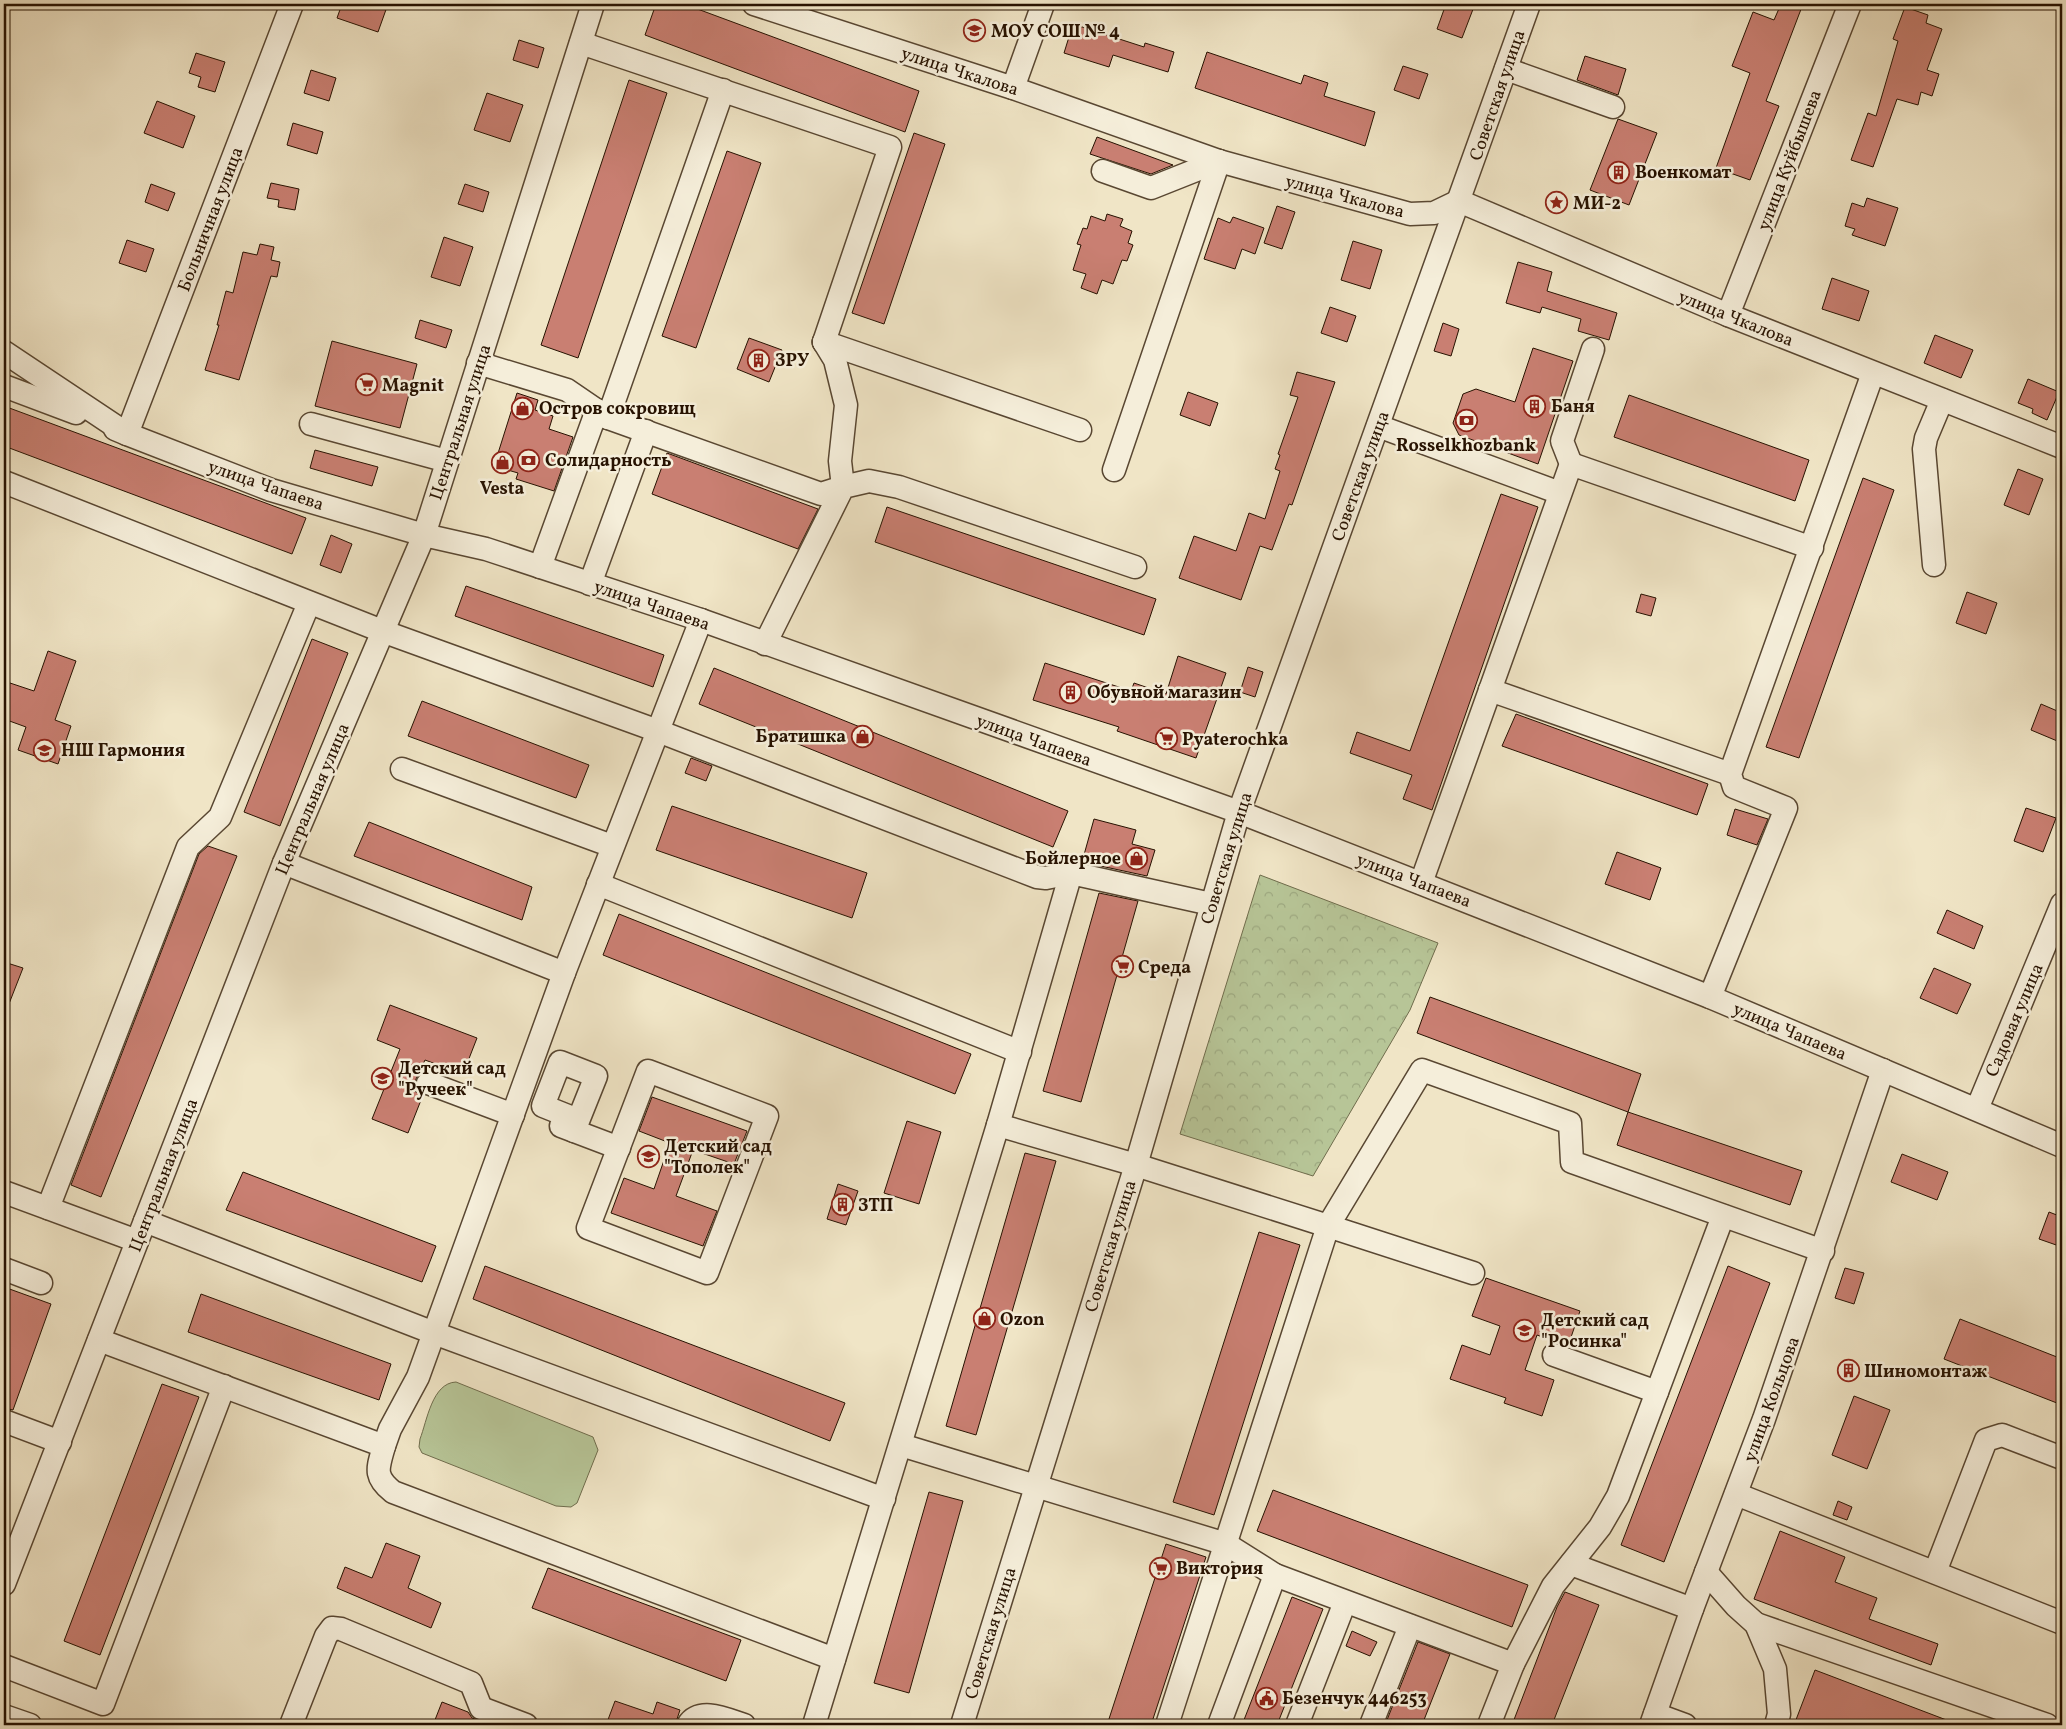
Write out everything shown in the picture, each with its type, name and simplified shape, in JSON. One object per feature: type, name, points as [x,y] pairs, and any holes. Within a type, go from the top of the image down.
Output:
[{"type":"street","name":"Больничная улица","points":[[127,434],[292,4]]},
{"type":"street","name":"Центральная улица","points":[[4,1584],[284,863],[424,534],[593,4]]},
{"type":"street","name":"улица Чкалова","points":[[754,4],[1013,88],[1219,161],[1410,214],[1434,213],[1459,201],[1728,315],[2062,447]]},
{"type":"street","points":[[1013,88],[1043,4]]},
{"type":"street","name":"Советская улица","points":[[962,1725],[1136,1165],[1239,812],[1529,4]]},
{"type":"street","name":"улица Куйбышева","points":[[1728,315],[1850,4]]},
{"type":"street","points":[[581,43],[890,147],[824,342]]},
{"type":"street","points":[[1506,69],[1613,107]]},
{"type":"street","points":[[540,567],[602,414],[724,90]]},
{"type":"street","points":[[1103,172],[1151,188],[1219,161]]},
{"type":"street","points":[[1114,470],[1219,161]]},
{"type":"street","points":[[824,342],[1080,430]]},
{"type":"street","points":[[765,644],[843,487],[840,461],[846,405],[835,360],[824,342]]},
{"type":"street","points":[[1420,883],[1571,464],[1562,440],[1593,349]]},
{"type":"street","name":"улица Чапаева","points":[[4,352],[127,434],[271,490],[424,534],[486,549],[701,620],[1239,812],[1710,997],[2062,1146]]},
{"type":"street","points":[[478,363],[567,390],[602,414],[821,494],[869,482],[898,487],[1136,567]]},
{"type":"street","points":[[1710,997],[1786,808],[1734,787],[1730,774],[1873,373]]},
{"type":"street","points":[[4,386],[32,395],[127,434]]},
{"type":"street","points":[[1934,565],[1924,450],[1926,438],[1942,400]]},
{"type":"street","points":[[311,424],[447,460]]},
{"type":"street","points":[[1378,426],[1560,493]]},
{"type":"street","points":[[590,584],[646,431]]},
{"type":"street","points":[[1571,464],[1812,548]]},
{"type":"street","points":[[4,482],[382,631],[658,731],[1037,877],[1046,878],[1071,873],[1211,904]]},
{"type":"street","points":[[48,1208],[188,847],[220,817],[309,603]]},
{"type":"street","points":[[701,620],[564,973],[418,1377],[390,1429],[378,1470],[382,1483],[394,1492],[834,1660]]},
{"type":"street","points":[[1490,690],[1730,774]]},
{"type":"street","points":[[402,769],[612,846]]},
{"type":"street","points":[[284,863],[564,973]]},
{"type":"street","points":[[814,1725],[998,1125],[1071,873]]},
{"type":"street","points":[[598,884],[1020,1052]]},
{"type":"street","name":"Садовая улица","points":[[1977,1109],[2062,904]]},
{"type":"street","points":[[1167,1725],[1328,1226],[1422,1070],[1570,1123],[1572,1162],[1823,1251]]},
{"type":"street","name":"улица Кольцова","points":[[1653,1720],[1823,1251],[1883,1070]]},
{"type":"street","points":[[648,1071],[767,1116],[707,1273],[588,1228],[619,1148],[648,1071]]},
{"type":"street","points":[[428,1083],[514,1112],[576,1125],[619,1148]]},
{"type":"street","points":[[998,1125],[1136,1165],[1473,1273]]},
{"type":"street","points":[[4,1192],[48,1208],[141,1231],[434,1333],[884,1499]]},
{"type":"street","points":[[1490,1725],[1513,1664],[1553,1586],[1600,1527],[1618,1496],[1723,1216]]},
{"type":"street","points":[[4,1269],[41,1283]]},
{"type":"street","points":[[99,1340],[384,1446]]},
{"type":"street","points":[[1554,1355],[1657,1392]]},
{"type":"street","points":[[4,1666],[103,1704],[224,1386]]},
{"type":"street","points":[[4,1421],[60,1442]]},
{"type":"street","points":[[1935,1572],[1986,1440],[2002,1435],[2062,1458]]},
{"type":"street","points":[[901,1445],[1036,1484],[1226,1544],[1275,1575],[1513,1664]]},
{"type":"street","points":[[1736,1494],[2062,1623]]},
{"type":"street","points":[[1571,1564],[1692,1609]]},
{"type":"street","points":[[1706,1572],[1736,1606],[1756,1624],[2047,1725]]},
{"type":"street","points":[[1219,1725],[1275,1575]]},
{"type":"street","points":[[1297,1725],[1346,1602]]},
{"type":"street","points":[[1756,1624],[1774,1669],[1778,1714],[1776,1725]]},
{"type":"street","points":[[1371,1725],[1410,1626]]},
{"type":"street","points":[[291,1725],[326,1636],[332,1628],[341,1629],[471,1683],[481,1708],[526,1725]]},
{"type":"street","points":[[688,1725],[698,1716],[710,1715],[744,1725]]},
{"type":"street","points":[[4,1716],[30,1725]]},
{"type":"street","points":[[1653,1720],[1685,1725]]},
{"type":"green space","points":[[1260,875],[1438,943],[1410,1010],[1313,1176],[1180,1134]]},
{"type":"green space","points":[[456,1382],[593,1437],[598,1450],[577,1503],[571,1507],[556,1506],[422,1453],[419,1447],[420,1439],[432,1404],[441,1389],[448,1384]]},
{"type":"building","points":[[342,4],[388,4],[378,32],[337,18]]},
{"type":"building","points":[[656,4],[684,4],[919,91],[905,132],[645,35]]},
{"type":"building","points":[[1446,4],[1475,4],[1462,38],[1437,29]]},
{"type":"building","points":[[1781,4],[1803,4],[1766,101],[1779,106],[1750,180],[1716,168],[1750,73],[1732,66],[1753,12],[1774,20]]},
{"type":"building","points":[[1905,7],[1928,15],[1926,23],[1942,29],[1927,70],[1939,74],[1932,96],[1921,92],[1918,105],[1897,99],[1873,167],[1851,160],[1868,113],[1876,116],[1898,41],[1893,39]]},
{"type":"building","points":[[1073,24],[1144,47],[1145,43],[1174,52],[1168,72],[1113,55],[1109,67],[1064,53]]},
{"type":"building","points":[[519,40],[544,48],[538,68],[513,60]]},
{"type":"building","points":[[1207,52],[1301,84],[1304,75],[1328,83],[1324,96],[1375,112],[1365,146],[1195,88]]},
{"type":"building","points":[[196,53],[225,62],[215,92],[198,87],[201,77],[189,73]]},
{"type":"building","points":[[1585,56],[1626,69],[1618,95],[1577,80]]},
{"type":"building","points":[[1403,66],[1428,74],[1419,99],[1394,90]]},
{"type":"building","points":[[311,70],[336,78],[329,101],[304,93]]},
{"type":"building","points":[[629,80],[667,93],[578,358],[541,345]]},
{"type":"building","points":[[487,93],[523,105],[510,142],[474,130]]},
{"type":"building","points":[[157,101],[195,116],[183,148],[144,133]]},
{"type":"building","name":"Военкомат","points":[[1618,119],[1657,133],[1629,205],[1590,190]]},
{"type":"building","points":[[293,123],[323,132],[317,154],[287,145]]},
{"type":"building","points":[[914,133],[945,144],[884,324],[852,313]]},
{"type":"building","points":[[1097,137],[1173,165],[1151,174],[1090,154]]},
{"type":"building","points":[[727,151],[761,163],[696,348],[662,336]]},
{"type":"building","points":[[271,183],[299,189],[295,210],[278,207],[279,200],[267,198]]},
{"type":"building","points":[[151,184],[175,193],[168,211],[145,202]]},
{"type":"building","points":[[465,184],[489,192],[483,212],[458,204]]},
{"type":"building","points":[[1867,198],[1898,208],[1885,246],[1852,235],[1855,229],[1845,226],[1852,203],[1864,207]]},
{"type":"building","points":[[1277,206],[1295,212],[1282,249],[1264,243]]},
{"type":"building","points":[[1107,214],[1123,219],[1120,226],[1132,231],[1128,243],[1133,245],[1127,261],[1122,260],[1113,284],[1102,280],[1097,294],[1081,288],[1086,274],[1073,270],[1081,245],[1077,244],[1083,228],[1087,229],[1091,216],[1105,221]]},
{"type":"building","points":[[1233,217],[1264,228],[1255,254],[1242,249],[1235,269],[1204,259],[1218,218],[1230,223]]},
{"type":"building","points":[[444,237],[473,247],[460,286],[431,277]]},
{"type":"building","points":[[127,240],[154,249],[146,272],[119,263]]},
{"type":"building","points":[[1353,241],[1382,250],[1370,289],[1341,280]]},
{"type":"building","points":[[260,244],[274,247],[271,260],[280,262],[277,277],[271,276],[239,380],[205,370],[219,325],[217,325],[226,291],[233,293],[243,252],[257,255]]},
{"type":"building","points":[[1518,262],[1552,272],[1547,291],[1617,313],[1609,340],[1578,331],[1581,319],[1542,307],[1540,313],[1506,303]]},
{"type":"building","points":[[1832,278],[1869,291],[1859,321],[1822,309]]},
{"type":"building","points":[[1330,307],[1356,316],[1347,342],[1321,333]]},
{"type":"building","points":[[420,320],[452,330],[446,348],[415,338]]},
{"type":"building","points":[[1443,323],[1459,329],[1451,356],[1434,351]]},
{"type":"building","points":[[1935,335],[1973,350],[1961,378],[1924,363]]},
{"type":"building","name":"ЗРУ","points":[[749,338],[782,350],[769,382],[737,369]]},
{"type":"building","name":"Magnit","points":[[332,341],[417,364],[400,428],[315,406]]},
{"type":"building","name":"Баня","points":[[1533,348],[1573,361],[1538,464],[1459,435],[1453,423],[1463,394],[1476,389],[1515,402]]},
{"type":"building","points":[[1297,372],[1335,382],[1292,505],[1289,504],[1272,550],[1260,546],[1241,600],[1179,578],[1194,536],[1236,551],[1249,513],[1265,519],[1280,471],[1275,469],[1280,455],[1278,454],[1298,397],[1290,395]]},
{"type":"building","points":[[2028,379],[2059,392],[2047,420],[2032,413],[2033,409],[2018,403]]},
{"type":"building","points":[[1188,392],[1218,403],[1210,426],[1180,415]]},
{"type":"building","points":[[517,393],[538,400],[535,410],[553,416],[549,429],[573,437],[554,491],[516,479],[518,473],[494,466]]},
{"type":"building","points":[[1629,395],[1809,460],[1795,501],[1614,437]]},
{"type":"building","points":[[4,406],[306,518],[292,554],[4,446]]},
{"type":"building","points":[[315,450],[378,467],[372,486],[310,468]]},
{"type":"building","points":[[667,453],[818,509],[798,549],[652,494]]},
{"type":"building","points":[[2018,469],[2043,479],[2029,515],[2004,505]]},
{"type":"building","points":[[1863,478],[1894,490],[1799,758],[1766,747]]},
{"type":"building","points":[[1501,494],[1538,507],[1432,810],[1403,799],[1412,775],[1350,753],[1357,732],[1410,751]]},
{"type":"building","points":[[887,507],[1156,599],[1144,635],[875,542]]},
{"type":"building","points":[[331,535],[352,544],[341,573],[320,565]]},
{"type":"building","points":[[466,586],[664,655],[653,687],[455,616]]},
{"type":"building","points":[[1967,592],[1997,603],[1986,634],[1956,623]]},
{"type":"building","points":[[1641,594],[1656,598],[1651,616],[1636,612]]},
{"type":"building","points":[[312,639],[348,653],[280,826],[244,812]]},
{"type":"building","points":[[48,651],[76,661],[55,720],[71,726],[58,764],[18,750],[26,727],[4,719],[4,681],[34,691]]},
{"type":"building","points":[[1178,656],[1226,673],[1196,758],[1117,731],[1119,727],[1033,700],[1045,663],[1131,691],[1134,683],[1166,694]]},
{"type":"building","points":[[1248,667],[1263,672],[1255,697],[1240,692]]},
{"type":"building","points":[[714,668],[1068,811],[1053,847],[699,704]]},
{"type":"building","points":[[422,701],[589,765],[576,798],[408,736]]},
{"type":"building","points":[[2041,704],[2062,713],[2062,743],[2031,730]]},
{"type":"building","points":[[1516,714],[1708,784],[1697,815],[1502,746]]},
{"type":"building","points":[[691,758],[712,766],[706,781],[685,773]]},
{"type":"building","points":[[672,806],[867,873],[852,918],[656,850]]},
{"type":"building","points":[[2026,808],[2056,818],[2043,852],[2014,841]]},
{"type":"building","points":[[1735,809],[1768,819],[1757,845],[1727,835]]},
{"type":"building","points":[[1094,819],[1136,830],[1132,844],[1155,850],[1147,876],[1082,862]]},
{"type":"building","points":[[369,822],[532,887],[522,920],[354,856]]},
{"type":"building","points":[[208,846],[237,856],[101,1197],[71,1185],[199,854]]},
{"type":"building","points":[[1617,852],[1661,868],[1650,900],[1605,884]]},
{"type":"building","points":[[1099,893],[1138,901],[1081,1102],[1043,1091]]},
{"type":"building","points":[[1947,910],[1983,926],[1974,949],[1937,933]]},
{"type":"building","points":[[619,914],[971,1054],[955,1094],[603,955]]},
{"type":"building","points":[[4,962],[23,968],[5,1014],[4,1014]]},
{"type":"building","points":[[1934,968],[1971,984],[1957,1014],[1920,998]]},
{"type":"building","points":[[1430,997],[1641,1074],[1628,1112],[1417,1033]]},
{"type":"building","points":[[390,1005],[477,1038],[463,1074],[425,1060],[416,1079],[414,1091],[423,1095],[408,1133],[372,1119],[400,1049],[377,1040]]},
{"type":"building","points":[[652,1097],[747,1131],[734,1164],[693,1150],[676,1196],[717,1211],[703,1246],[611,1213],[624,1178],[654,1189],[670,1143],[639,1131]]},
{"type":"building","points":[[1628,1112],[1802,1171],[1790,1205],[1617,1145]]},
{"type":"building","points":[[907,1121],[941,1132],[919,1204],[884,1193]]},
{"type":"building","points":[[1025,1153],[1056,1161],[976,1435],[946,1426]]},
{"type":"building","points":[[1902,1154],[1948,1172],[1937,1200],[1891,1182]]},
{"type":"building","points":[[243,1172],[436,1246],[422,1282],[226,1210]]},
{"type":"building","name":"ЗТП","points":[[838,1184],[858,1191],[846,1225],[827,1219]]},
{"type":"building","points":[[2049,1212],[2062,1217],[2062,1247],[2039,1239]]},
{"type":"building","points":[[1259,1232],[1300,1245],[1214,1515],[1173,1502]]},
{"type":"building","points":[[485,1266],[845,1403],[830,1441],[473,1299]]},
{"type":"building","points":[[1728,1266],[1770,1283],[1664,1562],[1621,1545]]},
{"type":"building","points":[[1845,1268],[1864,1273],[1854,1304],[1835,1298]]},
{"type":"building","points":[[1486,1278],[1580,1311],[1568,1346],[1537,1335],[1525,1370],[1554,1380],[1542,1416],[1504,1403],[1506,1398],[1450,1379],[1462,1345],[1490,1355],[1500,1326],[1472,1316]]},
{"type":"building","points":[[4,1287],[51,1304],[13,1410],[4,1408]]},
{"type":"building","points":[[201,1294],[391,1364],[379,1400],[188,1332]]},
{"type":"building","points":[[1960,1319],[2062,1359],[2062,1405],[1944,1359]]},
{"type":"building","points":[[162,1384],[199,1397],[100,1655],[64,1641]]},
{"type":"building","points":[[1854,1396],[1890,1410],[1867,1469],[1832,1455]]},
{"type":"building","points":[[1273,1490],[1528,1585],[1512,1627],[1257,1531]]},
{"type":"building","points":[[929,1492],[963,1501],[909,1693],[874,1683]]},
{"type":"building","points":[[1838,1501],[1852,1507],[1847,1520],[1833,1515]]},
{"type":"building","points":[[1780,1531],[1845,1557],[1835,1582],[1877,1598],[1869,1619],[1938,1644],[1931,1665],[1754,1599]]},
{"type":"building","points":[[386,1543],[420,1556],[408,1588],[441,1603],[431,1628],[337,1588],[345,1567],[372,1578]]},
{"type":"building","points":[[1166,1544],[1206,1557],[1151,1725],[1107,1725]]},
{"type":"building","points":[[548,1568],[741,1640],[726,1681],[532,1608]]},
{"type":"building","points":[[1565,1592],[1599,1605],[1552,1725],[1512,1725],[1557,1607]]},
{"type":"building","points":[[1292,1597],[1323,1609],[1277,1725],[1242,1725]]},
{"type":"building","points":[[1352,1631],[1377,1642],[1370,1656],[1346,1646]]},
{"type":"building","points":[[1418,1642],[1450,1654],[1422,1725],[1385,1725]]},
{"type":"building","points":[[1815,1670],[1957,1724],[1794,1725]]},
{"type":"building","points":[[615,1701],[653,1714],[657,1702],[680,1710],[675,1725],[606,1725]]},
{"type":"building","points":[[442,1702],[468,1712],[472,1718],[490,1725],[433,1725]]},
{"type":"place","name":"МОУ СОШ № 4","points":[[975,31]]},
{"type":"place","name":"Военкомат","points":[[1619,172]]},
{"type":"place","name":"МИ-2","points":[[1557,203]]},
{"type":"place","name":"ЗРУ","points":[[759,360]]},
{"type":"place","name":"Magnit","points":[[366,385]]},
{"type":"place","name":"Баня","points":[[1535,406]]},
{"type":"place","name":"Остров сокровищ","points":[[523,408]]},
{"type":"place","name":"Rosselkhozbank","points":[[1466,420]]},
{"type":"place","name":"Солидарность","points":[[529,460]]},
{"type":"place","name":"Vesta","points":[[502,463]]},
{"type":"place","name":"Обувной магазин","points":[[1071,692]]},
{"type":"place","name":"Братишка","points":[[862,736]]},
{"type":"place","name":"Pyaterochka","points":[[1166,739]]},
{"type":"place","name":"НШ Гармония","points":[[45,750]]},
{"type":"place","name":"Бойлерное","points":[[1137,858]]},
{"type":"place","name":"Среда","points":[[1122,967]]},
{"type":"place","name":"Детский сад \"Ручеек\"","points":[[382,1078]]},
{"type":"place","name":"Детский сад \"Тополек\"","points":[[648,1156]]},
{"type":"place","name":"ЗТП","points":[[842,1205]]},
{"type":"place","name":"Ozon","points":[[984,1319]]},
{"type":"place","name":"Детский сад \"Росинка\"","points":[[1525,1330]]},
{"type":"place","name":"Шиномонтаж","points":[[1848,1371]]},
{"type":"place","name":"Виктория","points":[[1160,1568]]},
{"type":"place","name":"Безенчук 446253","points":[[1266,1698]]}]
